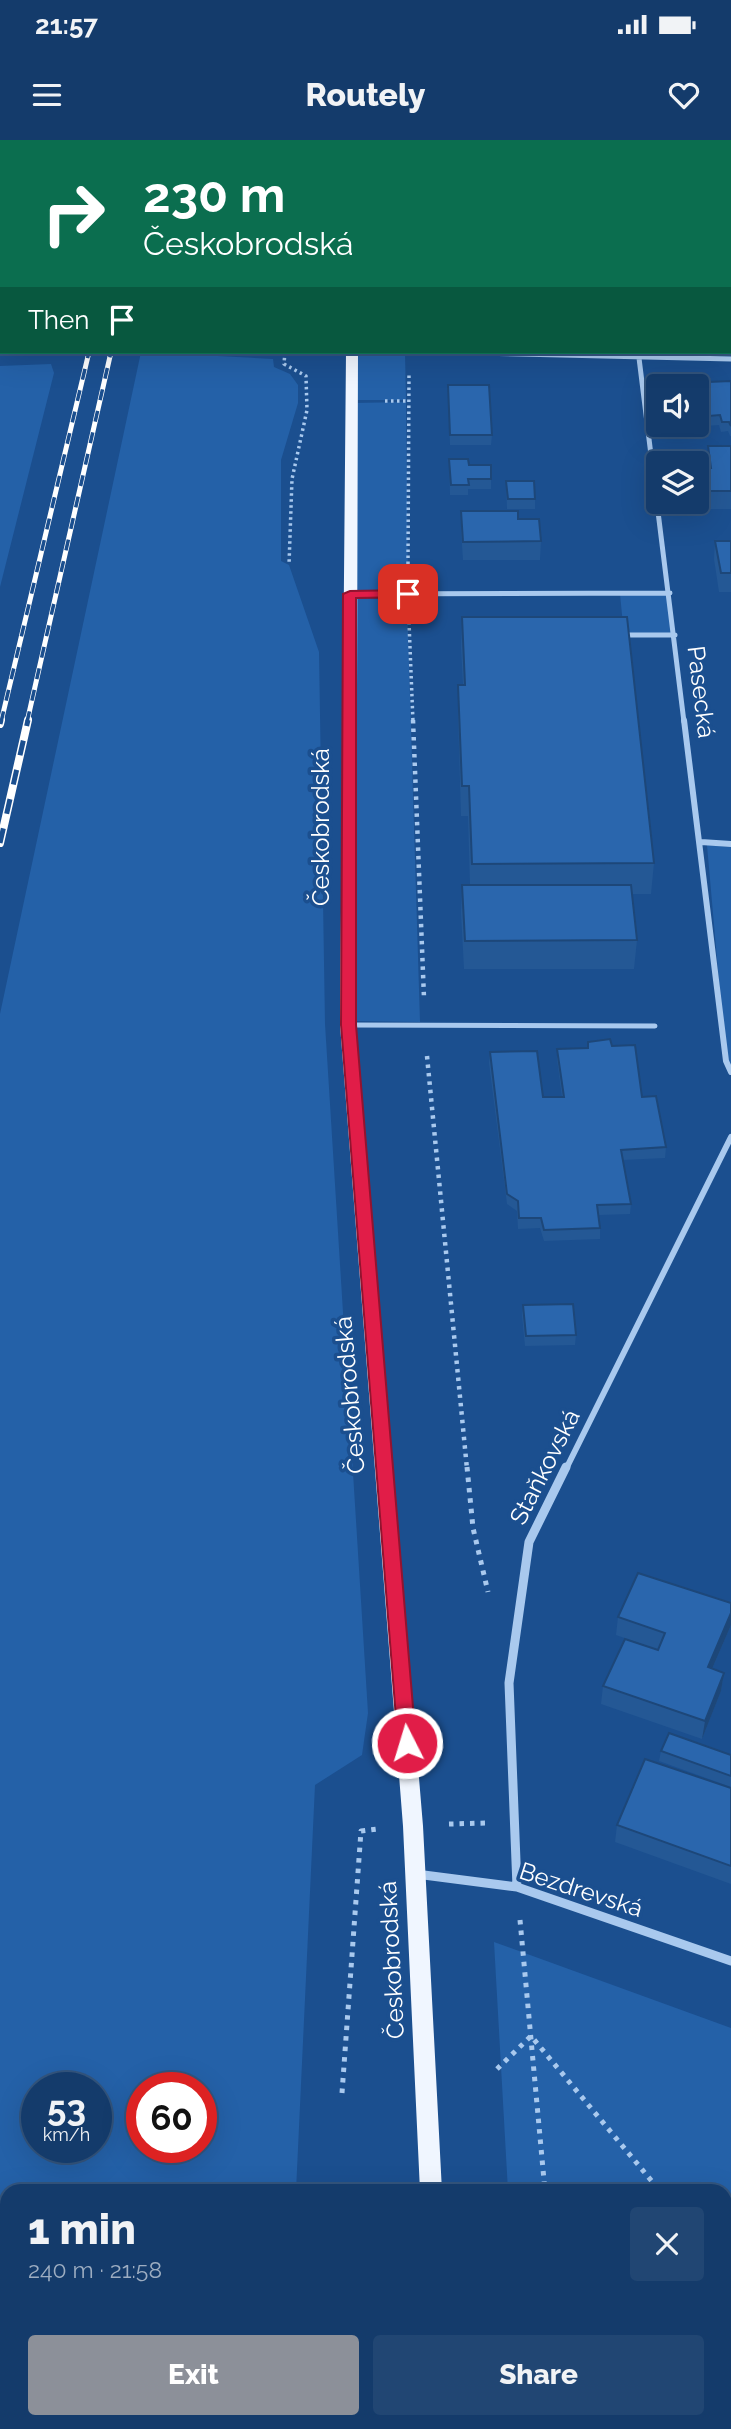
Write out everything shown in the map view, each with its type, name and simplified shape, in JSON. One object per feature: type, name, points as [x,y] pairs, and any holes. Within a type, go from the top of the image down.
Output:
[{"type":"main road","name":"Českobrodská","points":[[352,354],[348,1025],[412,1812],[431,2184]]},
{"type":"street","points":[[500,354],[731,359]]},
{"type":"street","name":"Pasecká","points":[[639,358],[726,1061],[731,1072]]},
{"type":"street","points":[[350,594],[670,593]]},
{"type":"street","points":[[624,635],[675,635]]},
{"type":"street","points":[[701,842],[731,844]]},
{"type":"street","name":"Staňkovská","points":[[517,1887],[509,1684],[529,1542],[731,1137]]},
{"type":"street","name":"Bezdrevská","points":[[415,1873],[517,1887],[731,1961]]},
{"type":"lane","points":[[348,1025],[654,1026]]},
{"type":"path","points":[[285,354],[284,365],[306,376],[309,385],[308,402],[293,467],[289,565]]},
{"type":"path","points":[[517,1887],[544,2184]]},
{"type":"path","points":[[497,2068],[531,2036]]},
{"type":"path","points":[[531,2036],[654,2184]]},
{"type":"shaded area","points":[[141,354],[273,359],[274,367],[290,374],[298,385],[298,403],[281,460],[281,561],[289,565],[319,652],[325,1024],[368,1713],[362,1755],[315,1785],[296,2184],[0,2184],[0,1014]]},
{"type":"shaded area","points":[[354,354],[405,354],[406,400],[354,400]]},
{"type":"shaded area","points":[[51,364],[54,373],[0,587],[0,366]]},
{"type":"shaded area","points":[[406,402],[408,591],[356,594],[354,403]]},
{"type":"shaded area","points":[[620,594],[668,594],[673,635],[624,635]]},
{"type":"shaded area","points":[[357,599],[407,599],[420,1022],[355,1021]]},
{"type":"shaded area","points":[[707,845],[731,847],[731,1068],[726,1061]]},
{"type":"shaded area","points":[[494,1942],[731,2028],[731,2184],[508,2184]]},
{"type":"building","points":[[731,381],[731,426],[729,422],[722,422],[720,415],[709,416],[709,382]]},
{"type":"building","points":[[448,385],[489,385],[492,435],[450,435]]},
{"type":"building","points":[[708,446],[731,446],[731,491],[709,491],[711,468]]},
{"type":"building","points":[[449,459],[468,459],[469,465],[491,465],[491,479],[468,479],[469,485],[451,485]]},
{"type":"building","points":[[506,481],[534,481],[535,499],[508,499]]},
{"type":"building","points":[[461,511],[518,511],[518,519],[539,519],[541,541],[463,542]]},
{"type":"building","points":[[715,541],[731,541],[731,573],[721,573]]},
{"type":"building","points":[[462,617],[627,617],[654,863],[472,864],[469,786],[462,786],[458,685],[465,685]]},
{"type":"building","points":[[462,885],[631,885],[637,940],[465,941]]},
{"type":"building","points":[[610,1039],[612,1046],[635,1045],[642,1097],[656,1096],[666,1147],[621,1150],[631,1204],[597,1205],[600,1228],[544,1230],[541,1218],[519,1218],[518,1201],[507,1194],[490,1052],[537,1051],[543,1097],[564,1097],[557,1049],[588,1048],[588,1042]]},
{"type":"building","points":[[573,1304],[576,1335],[526,1336],[523,1305]]},
{"type":"building","points":[[638,1573],[731,1603],[731,1613],[708,1667],[724,1673],[705,1721],[603,1686],[625,1639],[658,1650],[665,1633],[618,1617]]},
{"type":"building","points":[[669,1733],[731,1755],[731,1776],[661,1751]]},
{"type":"building","points":[[645,1759],[731,1788],[731,1866],[617,1825]]},
{"type":"railway","points":[[1,722],[89,354]]},
{"type":"railway","points":[[27,722],[111,354]]},
{"type":"railway","points":[[0,724],[1,720]]},
{"type":"railway","points":[[0,843],[28,720]]},
{"type":"route","points":[[407,1743],[348,1025],[348,997],[350,594],[408,594]]}]
